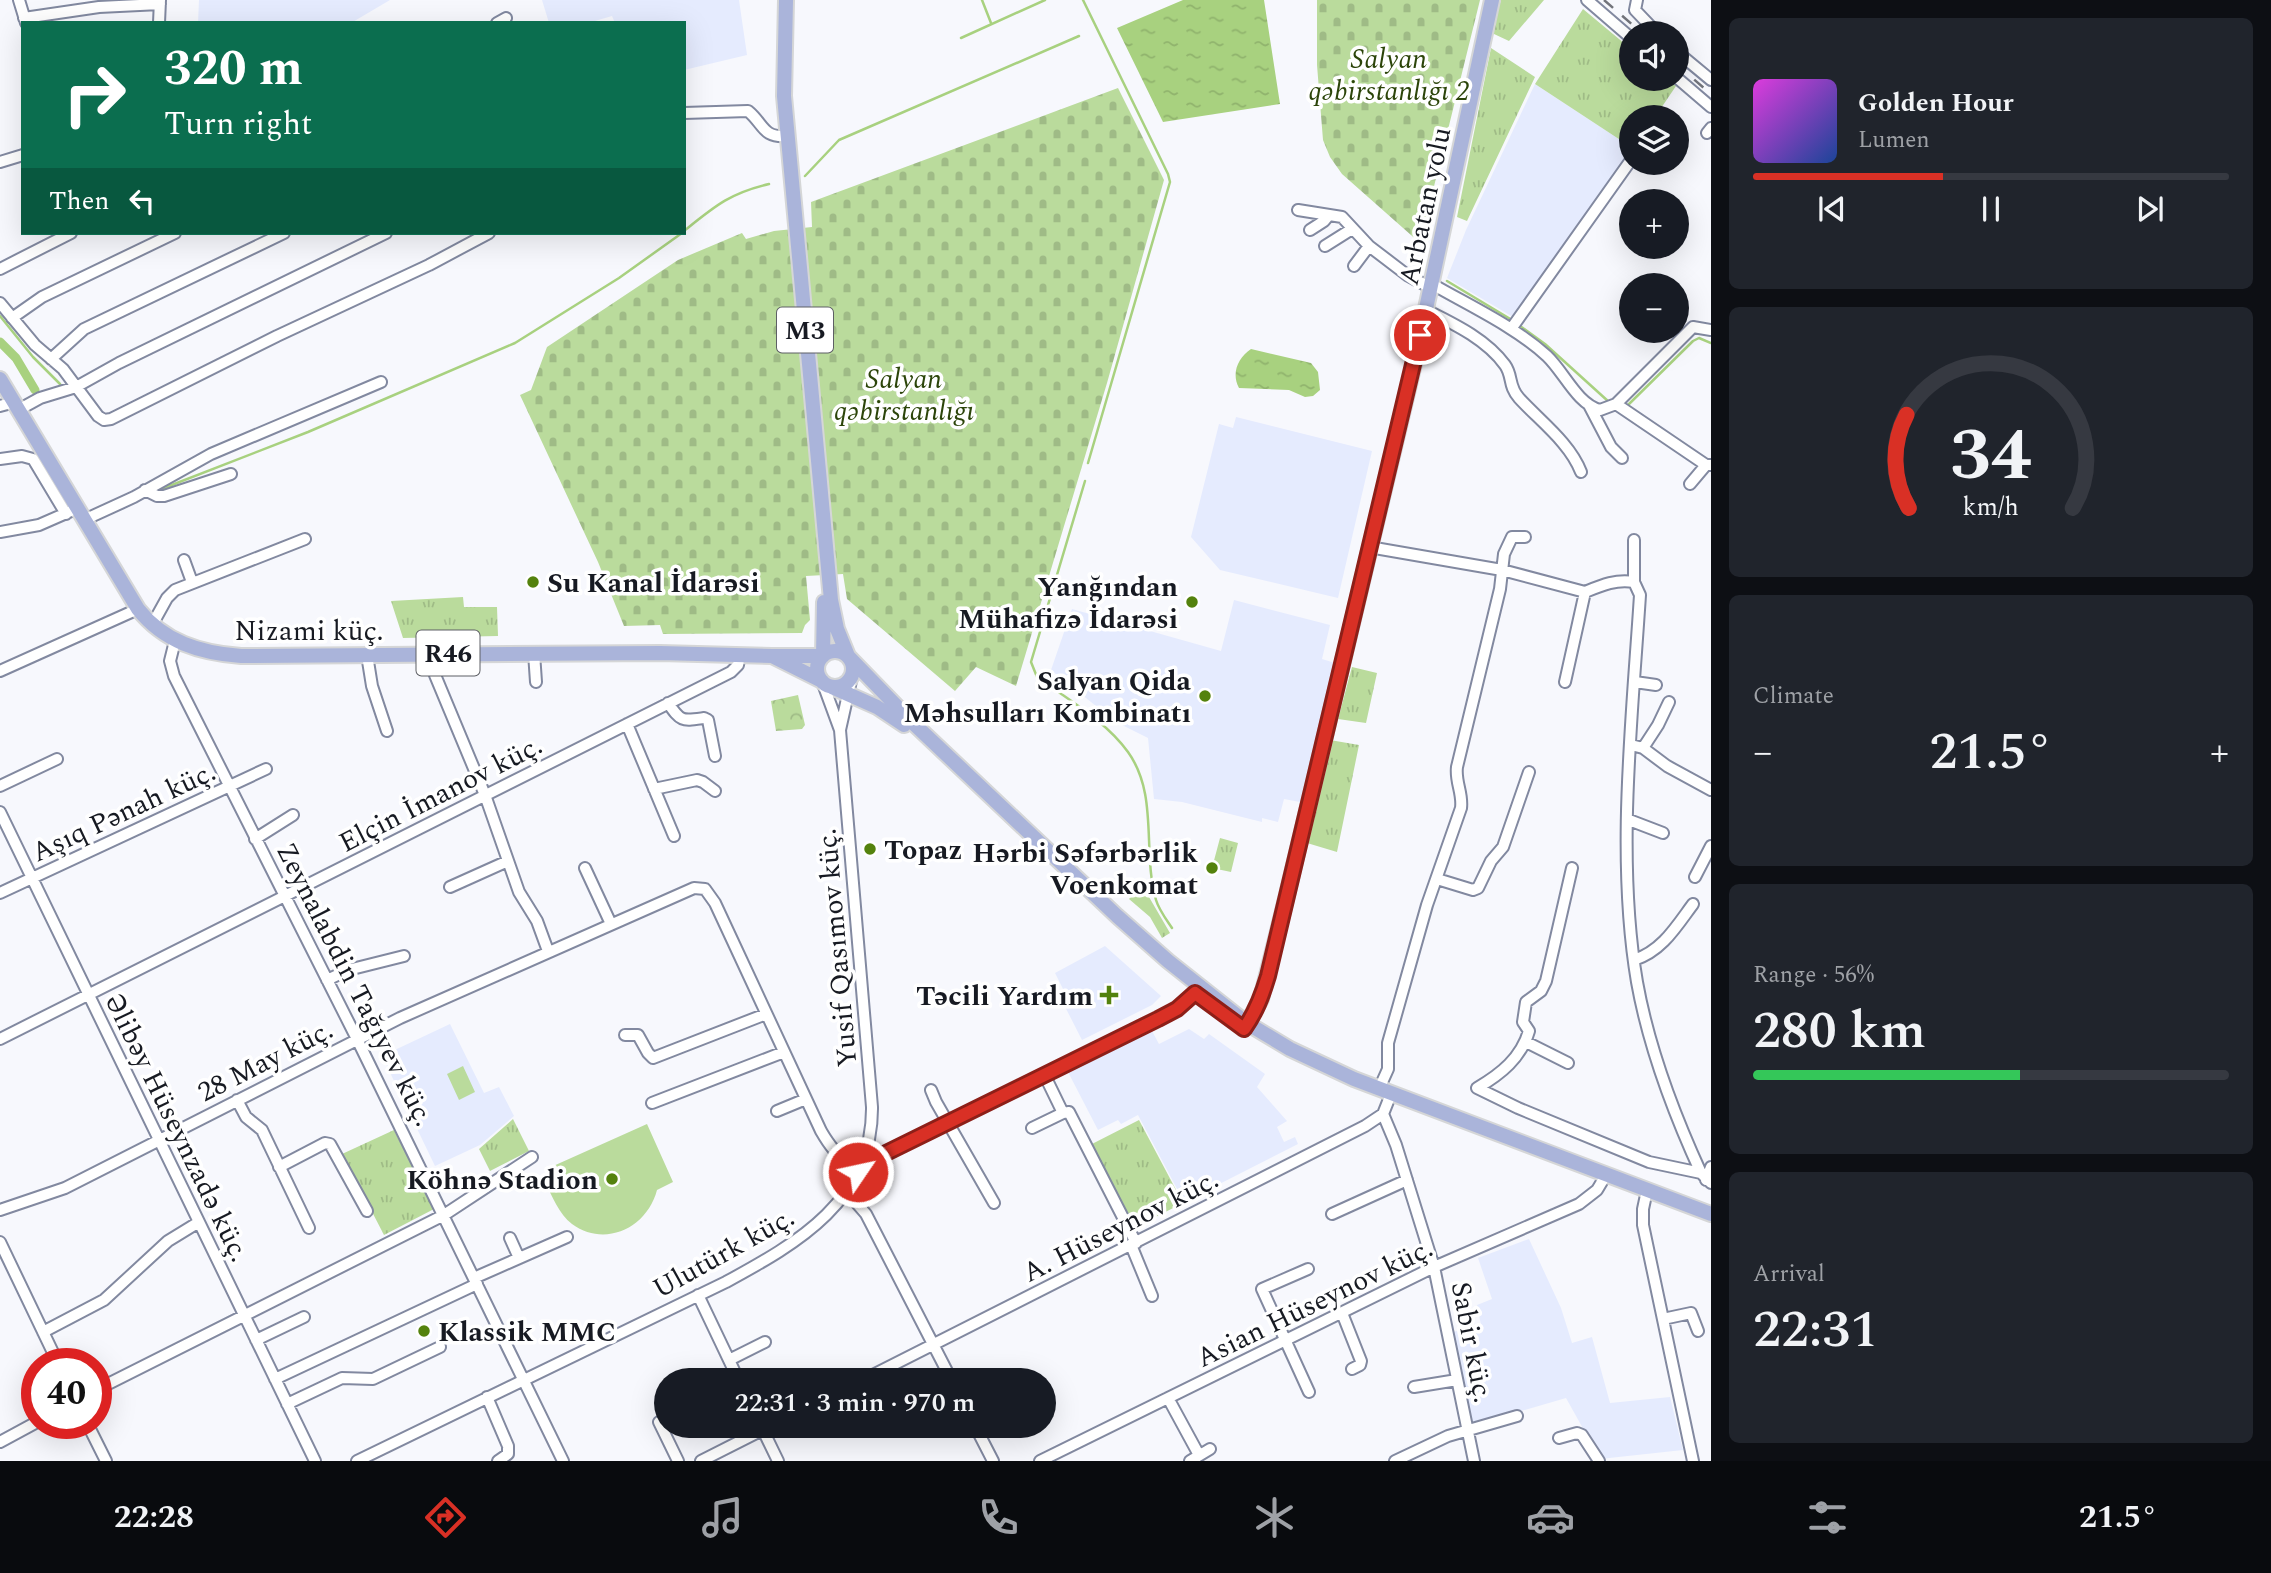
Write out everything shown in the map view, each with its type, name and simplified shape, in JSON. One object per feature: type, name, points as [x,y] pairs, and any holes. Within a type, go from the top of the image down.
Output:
[{"type":"main road","points":[[778,0],[776,84],[784,137],[824,602],[823,656]]},
{"type":"main road","name":"M3","points":[[786,0],[784,137],[831,600],[837,629],[848,656]]},
{"type":"main road","name":"Arbatan yolu","points":[[1246,1027],[1259,1006],[1268,976],[1426,310],[1492,0]]},
{"type":"main road","name":"R46","points":[[0,380],[17,405],[75,514],[138,609]]},
{"type":"main road","name":"Nizami küç.","points":[[138,609],[152,625],[175,641],[224,655],[534,653],[823,656]]},
{"type":"main road","points":[[827,684],[817,665],[823,656],[839,651],[848,656],[913,723],[1117,916],[1246,1027]]},
{"type":"main road","points":[[772,656],[883,710],[905,725],[1112,921],[1195,993],[1246,1027],[1384,1094],[1603,1180],[1711,1216]]},
{"type":"main road","points":[[827,684],[843,685],[853,672],[848,656]]},
{"type":"main road","points":[[1384,1094],[1711,1216]]},
{"type":"street","points":[[19,0],[25,20],[99,7],[160,2],[159,21]]},
{"type":"street","points":[[1587,0],[1619,28]]},
{"type":"street","points":[[1637,0],[1635,10],[1646,21]]},
{"type":"street","points":[[1689,62],[1711,80]]},
{"type":"street","points":[[1689,88],[1711,107]]},
{"type":"street","points":[[686,113],[748,111],[762,129],[773,136],[784,137]]},
{"type":"street","points":[[0,162],[21,156]]},
{"type":"street","points":[[1511,329],[1620,175]]},
{"type":"street","points":[[1298,210],[1342,217],[1369,246],[1406,275],[1511,329],[1552,361],[1589,405],[1611,447],[1622,458]]},
{"type":"street","points":[[1310,230],[1329,215]]},
{"type":"street","points":[[1325,246],[1352,229]]},
{"type":"street","points":[[0,269],[67,235]]},
{"type":"street","points":[[12,318],[42,298],[171,235]]},
{"type":"street","points":[[51,359],[84,328],[280,235]]},
{"type":"street","points":[[0,406],[17,405],[76,387],[119,362],[382,235]]},
{"type":"street","points":[[0,303],[63,369],[98,416],[104,420],[111,419],[429,265],[485,235]]},
{"type":"street","points":[[1354,266],[1369,246]]},
{"type":"street","points":[[1426,310],[1465,330],[1502,361],[1510,374],[1513,390],[1573,456],[1581,472]]},
{"type":"street","points":[[1589,405],[1600,410],[1616,404],[1686,332],[1693,327],[1711,330]]},
{"type":"street","points":[[0,532],[39,525],[145,490],[211,454],[382,382]]},
{"type":"street","points":[[1616,404],[1709,465],[1690,484]]},
{"type":"street","points":[[0,459],[22,456],[33,459],[75,514]]},
{"type":"street","points":[[145,490],[157,496],[164,496],[231,474]]},
{"type":"street","points":[[1383,1114],[1388,1043],[1437,878],[1461,808],[1457,767],[1500,589],[1509,539],[1514,536],[1525,537]]},
{"type":"street","points":[[152,625],[167,598],[175,590],[305,539]]},
{"type":"street","points":[[1634,540],[1634,582],[1640,596],[1635,682],[1637,747],[1629,820],[1627,893],[1634,960],[1653,1051],[1665,1088],[1707,1176]]},
{"type":"street","points":[[1369,547],[1502,570],[1585,592],[1611,582],[1634,582]]},
{"type":"street","points":[[184,560],[192,582]]},
{"type":"street","points":[[1565,682],[1585,592]]},
{"type":"street","points":[[0,671],[138,609]]},
{"type":"street","name":"Zeynalabdin Tağıyev küç.","points":[[175,641],[171,668],[357,1039],[563,1461]]},
{"type":"street","points":[[432,653],[435,675],[485,795],[519,892],[537,921],[548,951]]},
{"type":"street","points":[[534,653],[536,682]]},
{"type":"street","points":[[368,655],[372,686],[387,731]]},
{"type":"street","name":"Elçin İmanov küç.","points":[[0,1039],[736,669],[740,655]]},
{"type":"street","points":[[841,730],[853,672]]},
{"type":"street","points":[[1635,682],[1656,685]]},
{"type":"street","points":[[827,684],[841,730]]},
{"type":"street","points":[[1637,747],[1658,725],[1669,702]]},
{"type":"street","points":[[668,703],[678,718],[708,720],[715,756]]},
{"type":"street","points":[[627,724],[674,836]]},
{"type":"street","name":"Yusif Qasımov küç.","points":[[841,730],[872,1107],[871,1133],[863,1161]]},
{"type":"street","points":[[1637,747],[1711,790]]},
{"type":"street","points":[[0,786],[57,759]]},
{"type":"street","name":"Aşıq Pənah küç.","points":[[0,893],[266,769]]},
{"type":"street","points":[[1437,878],[1473,890],[1478,888],[1491,861],[1503,847],[1529,772]]},
{"type":"street","points":[[654,789],[697,780],[715,791]]},
{"type":"street","name":"Əlibəy Hüseynzadə küç.","points":[[0,812],[315,1461]]},
{"type":"street","points":[[256,839],[293,815]]},
{"type":"street","points":[[1629,820],[1663,833]]},
{"type":"street","points":[[1695,877],[1711,846]]},
{"type":"street","points":[[450,887],[508,861]]},
{"type":"street","points":[[585,868],[611,924]]},
{"type":"street","points":[[1572,868],[1546,981],[1541,991],[1526,1002],[1523,1017],[1529,1031],[1526,1042],[1503,1071],[1477,1088],[1518,1108],[1649,1162],[1707,1176]]},
{"type":"street","name":"28 May küç.","points":[[0,1210],[65,1188],[357,1039],[685,890],[705,889],[715,903],[766,1014]]},
{"type":"street","points":[[1634,960],[1644,957],[1663,944],[1693,904]]},
{"type":"street","points":[[327,980],[348,970],[404,956]]},
{"type":"street","points":[[625,1035],[638,1035],[653,1058],[766,1014],[834,1153],[850,1161],[863,1161],[884,1154],[1169,1014],[1195,993]]},
{"type":"street","points":[[1526,1042],[1567,1063]]},
{"type":"street","points":[[652,1102],[784,1052]]},
{"type":"street","points":[[1044,1074],[1063,1113]]},
{"type":"street","points":[[931,1090],[994,1203]]},
{"type":"street","points":[[776,1111],[806,1099]]},
{"type":"street","points":[[237,1100],[246,1117],[262,1130],[309,1228]]},
{"type":"street","points":[[1032,1128],[1063,1113],[1071,1115],[1133,1244],[1152,1296]]},
{"type":"street","name":"Sabir küç.","points":[[1383,1114],[1434,1267],[1474,1461]]},
{"type":"street","name":"A. Hüseynov küç.","points":[[887,1368],[1357,1130],[1383,1114]]},
{"type":"street","points":[[279,1167],[326,1143],[330,1144],[367,1211]]},
{"type":"street","points":[[112,1382],[444,1215],[532,1157]]},
{"type":"street","name":"Ulutürk küç.","points":[[357,1461],[698,1295],[790,1245],[823,1218],[847,1192],[863,1161]]},
{"type":"street","points":[[1332,1214],[1407,1180]]},
{"type":"street","name":"Asian Hüseynov küç.","points":[[1040,1461],[1434,1267],[1579,1204],[1597,1190],[1603,1180]]},
{"type":"street","points":[[847,1192],[866,1214],[945,1368]]},
{"type":"street","points":[[1646,1195],[1643,1225],[1693,1461]]},
{"type":"street","points":[[43,1332],[104,1300],[168,1241],[199,1222]]},
{"type":"street","points":[[275,1379],[519,1258],[567,1237]]},
{"type":"street","points":[[510,1238],[519,1258]]},
{"type":"street","points":[[0,1242],[51,1348]]},
{"type":"street","points":[[1308,1269],[1262,1289],[1310,1392]]},
{"type":"street","points":[[698,1295],[733,1368]]},
{"type":"street","points":[[1342,1313],[1361,1361],[1360,1365],[1352,1369]]},
{"type":"street","points":[[1663,1320],[1691,1313],[1699,1331]]},
{"type":"street","points":[[256,1340],[304,1317]]},
{"type":"street","points":[[729,1360],[765,1342]]},
{"type":"street","points":[[287,1404],[342,1378],[373,1379],[440,1347]]},
{"type":"street","points":[[1414,1387],[1457,1380]]},
{"type":"street","points":[[487,1397],[508,1446],[508,1454],[498,1461]]},
{"type":"street","points":[[1168,1398],[1195,1458],[1210,1449]]},
{"type":"street","points":[[1395,1461],[1467,1430],[1517,1416]]},
{"type":"street","points":[[0,1442],[21,1431]]},
{"type":"street","points":[[1559,1438],[1577,1433],[1582,1435],[1598,1461]]},
{"type":"street","points":[[667,1438],[678,1461]]},
{"type":"street","points":[[707,1460],[747,1438]]},
{"type":"street","points":[[769,1438],[778,1461]]},
{"type":"street","points":[[981,1438],[993,1461]]},
{"type":"street","points":[[95,1439],[106,1461]]},
{"type":"shaded area","points":[[199,0],[390,0],[354,21],[198,21]]},
{"type":"shaded area","points":[[542,0],[739,0],[747,55],[686,70],[686,21],[614,21],[612,16],[595,21],[548,21]]},
{"type":"shaded area","points":[[1535,84],[1619,139],[1619,171],[1513,317],[1447,278],[1466,230]]},
{"type":"shaded area","points":[[1236,417],[1372,451],[1338,598],[1220,570],[1191,537],[1219,424],[1233,428]]},
{"type":"shaded area","name":"Salyan Qida Məhsulları Kombinatı","points":[[1234,600],[1330,625],[1322,659],[1335,663],[1300,802],[1284,799],[1278,822],[1262,818],[1262,822],[1182,802],[1154,799],[1148,738],[1116,722],[1051,670],[1072,609],[1221,651]]},
{"type":"shaded area","name":"Təcili Yardım","points":[[1105,946],[1161,996],[1152,1005],[1082,1040],[1058,993],[1063,989],[1055,973]]},
{"type":"shaded area","points":[[450,1024],[484,1093],[499,1087],[514,1116],[480,1145],[435,1166],[382,1056]]},
{"type":"shaded area","points":[[1189,1029],[1204,1039],[1209,1034],[1265,1074],[1257,1087],[1287,1121],[1277,1127],[1284,1142],[1295,1137],[1298,1144],[1184,1202],[1138,1115],[1121,1124],[1118,1120],[1098,1130],[1068,1072],[1152,1031],[1159,1044]]},
{"type":"shaded area","points":[[1529,1239],[1561,1308],[1572,1343],[1592,1337],[1610,1403],[1670,1397],[1683,1450],[1600,1459],[1566,1398],[1473,1425],[1453,1332],[1481,1325],[1477,1305],[1492,1299],[1478,1258]]},
{"type":"green space","name":"Salyan qəbirstanlığı 2","points":[[1317,0],[1480,0],[1420,243],[1342,174],[1330,157],[1323,140],[1317,65]]},
{"type":"green space","points":[[1501,0],[1544,0],[1509,41],[1494,34],[1494,22]]},
{"type":"green space","points":[[1583,9],[1619,39],[1619,91],[1673,91],[1663,105],[1619,105],[1619,139],[1535,84]]},
{"type":"green space","points":[[1491,48],[1535,77],[1467,221],[1457,217]]},
{"type":"green space","name":"Salyan qəbirstanlığı","points":[[1118,88],[1164,180],[1107,383],[1016,686],[976,667],[955,691],[847,599],[843,574],[806,576],[810,620],[802,633],[663,634],[660,625],[624,626],[598,562],[520,395],[531,390],[547,347],[678,260],[742,233],[746,239],[774,231],[812,227],[811,202]]},
{"type":"green space","points":[[463,597],[464,607],[497,607],[498,636],[403,638],[391,601]]},
{"type":"green space","points":[[1352,667],[1377,673],[1366,723],[1338,719]]},
{"type":"green space","points":[[798,695],[805,725],[802,729],[776,731],[771,701]]},
{"type":"green space","points":[[1330,740],[1359,745],[1337,852],[1307,843]]},
{"type":"green space","points":[[1220,838],[1238,843],[1231,872],[1212,868]]},
{"type":"green space","points":[[1142,885],[1170,933],[1162,938],[1150,917],[1129,899]]},
{"type":"green space","points":[[463,1066],[475,1092],[459,1100],[447,1074]]},
{"type":"green space","points":[[513,1119],[529,1151],[490,1171],[479,1149]]},
{"type":"green space","points":[[1139,1120],[1183,1203],[1132,1229],[1090,1145]]},
{"type":"green space","name":"Köhnə Stadion","points":[[647,1124],[673,1182],[657,1190],[644,1215],[623,1230],[598,1234],[572,1224],[560,1210],[545,1182],[555,1177],[551,1167]]},
{"type":"green space","points":[[394,1130],[434,1209],[384,1235],[342,1154]]},
{"type":"water","points":[[1183,0],[1264,0],[1280,104],[1163,122],[1117,28]]},
{"type":"water","points":[[1251,349],[1311,363],[1318,372],[1320,390],[1313,396],[1305,397],[1289,390],[1239,388],[1237,366]]},
{"type":"waterway","points":[[982,0],[991,23]]},
{"type":"waterway","points":[[961,38],[1045,0]]},
{"type":"waterway","points":[[1083,0],[1170,182],[1088,463]]},
{"type":"waterway","points":[[805,176],[839,140],[1079,36]]},
{"type":"waterway","points":[[686,229],[724,202],[769,184]]},
{"type":"waterway","points":[[164,488],[308,432],[515,343],[619,278],[679,235]]},
{"type":"waterway","points":[[1447,281],[1512,320]]},
{"type":"waterway","points":[[0,316],[33,357],[60,384]]},
{"type":"waterway","points":[[1520,326],[1545,344],[1609,402]]},
{"type":"waterway","points":[[1628,405],[1693,341],[1699,338],[1711,343]]},
{"type":"waterway","points":[[0,342],[16,358],[35,390]]},
{"type":"waterway","points":[[1085,481],[1031,662],[1037,677],[1109,730],[1128,752],[1138,769],[1147,805],[1152,882],[1156,900],[1172,928]]},
{"type":"railway","points":[[1604,0],[1628,21]]},
{"type":"railway","points":[[1689,75],[1711,94]]},
{"type":"place","name":"Su Kanal İdarəsi","points":[[533,582]]},
{"type":"place","name":"Yanğından Mühafizə İdarəsi","points":[[1192,602]]},
{"type":"place","name":"Salyan Qida Məhsulları Kombinatı","points":[[1205,696]]},
{"type":"place","name":"Topaz","points":[[870,849]]},
{"type":"place","name":"Hərbi Səfərbərlik Voenkomat","points":[[1212,868]]},
{"type":"place","name":"Təcili Yardım","points":[[1109,995]]},
{"type":"place","name":"Köhnə Stadion","points":[[612,1179]]},
{"type":"place","name":"Klassik MMC","points":[[424,1331]]},
{"type":"route","points":[[858,1172],[863,1161],[884,1154],[1158,1019],[1177,1009],[1195,993],[1244,1029],[1248,1024],[1259,1006],[1268,976],[1420,335]]}]
